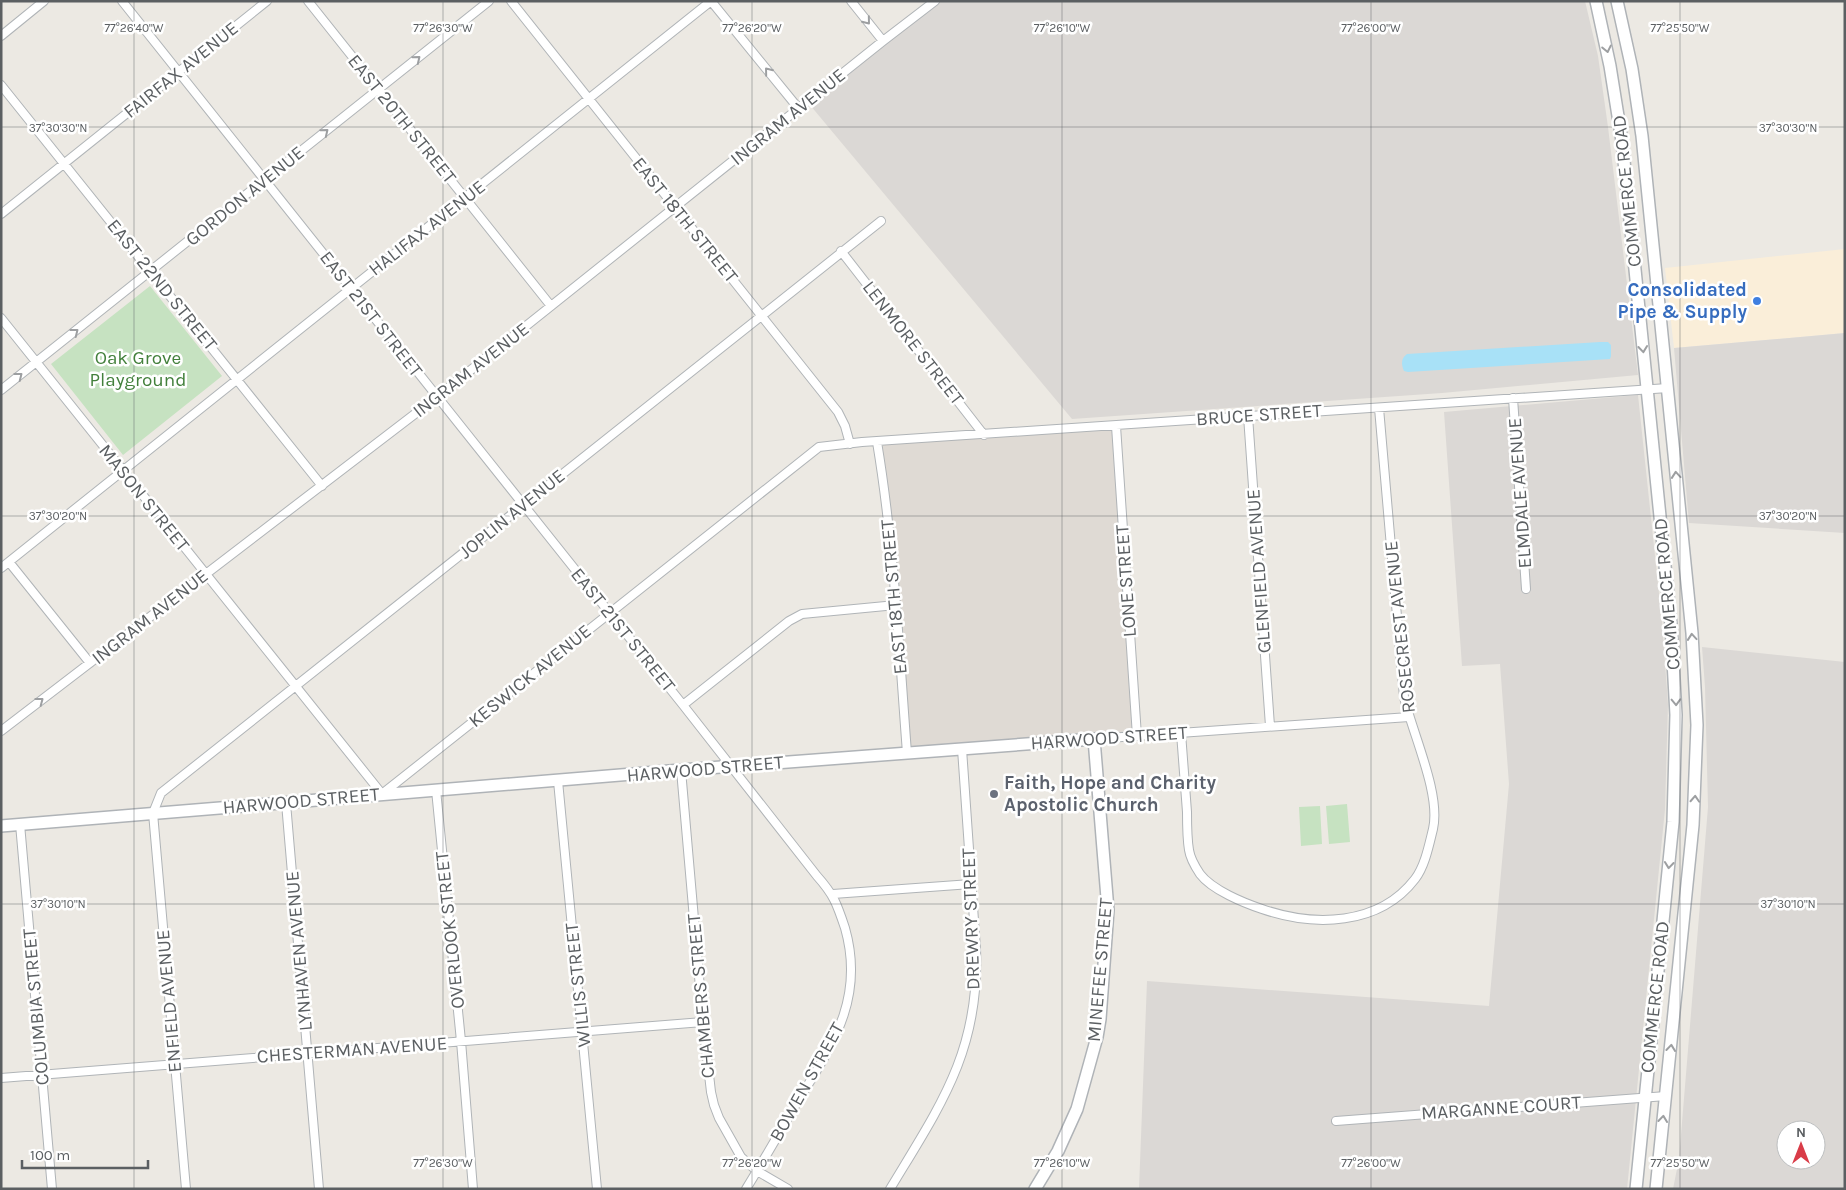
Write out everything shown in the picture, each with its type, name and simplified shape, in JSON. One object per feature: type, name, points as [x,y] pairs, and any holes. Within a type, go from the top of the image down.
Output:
[{"type":"main road","name":"COMMERCE ROAD","points":[[1596,1],[1610,66],[1622,141],[1675,685],[1676,754],[1672,837],[1636,1189]]},
{"type":"main road","name":"COMMERCE ROAD","points":[[1617,1],[1632,69],[1642,136],[1692,633],[1696,733],[1692,837],[1656,1189]]},
{"type":"main road","name":"HARWOOD STREET","points":[[1,826],[681,770],[1094,739]]},
{"type":"main road","name":"MINEFEE STREET","points":[[1035,1189],[1058,1151],[1077,1109],[1097,1037],[1100,1019],[1108,910],[1094,739]]},
{"type":"street","points":[[1,36],[44,1]]},
{"type":"street","name":"EAST 21ST STREET","points":[[122,1],[732,767]]},
{"type":"street","name":"FAIRFAX AVENUE","points":[[1,214],[267,1]]},
{"type":"street","name":"EAST 20TH STREET","points":[[308,1],[552,306]]},
{"type":"street","name":"GORDON AVENUE","points":[[1,390],[489,1]]},
{"type":"street","name":"EAST 18TH STREET","points":[[511,1],[838,412],[845,426],[850,444]]},
{"type":"street","points":[[712,1],[799,109]]},
{"type":"street","name":"HALIFAX AVENUE","points":[[1,568],[712,1]]},
{"type":"street","points":[[851,1],[883,41]]},
{"type":"street","name":"INGRAM AVENUE","points":[[1,731],[437,398],[935,1]]},
{"type":"street","name":"EAST 22ND STREET","points":[[1,85],[322,486]]},
{"type":"street","name":"JOPLIN AVENUE","points":[[153,813],[161,793],[881,220]]},
{"type":"street","name":"LENMORE STREET","points":[[841,251],[984,434]]},
{"type":"street","name":"MASON STREET","points":[[1,318],[382,794]]},
{"type":"street","name":"BRUCE STREET","points":[[850,444],[1668,388]]},
{"type":"street","name":"ELMDALE AVENUE","points":[[1513,398],[1526,588]]},
{"type":"street","name":"ROSECREST AVENUE","points":[[1181,733],[1189,852],[1200,874],[1222,891],[1248,905],[1276,914],[1307,919],[1356,917],[1380,909],[1401,895],[1416,878],[1427,854],[1433,827],[1434,798],[1404,697],[1379,408]]},
{"type":"street","name":"GLENFIELD AVENUE","points":[[1248,416],[1270,726]]},
{"type":"street","name":"LONE STREET","points":[[1116,426],[1137,736]]},
{"type":"street","name":"EAST 18TH STREET","points":[[877,442],[883,472],[896,605],[906,753]]},
{"type":"street","name":"KESWICK AVENUE","points":[[382,794],[815,448],[823,445],[850,444]]},
{"type":"street","points":[[9,562],[90,663]]},
{"type":"street","points":[[683,705],[789,621],[802,614],[896,605]]},
{"type":"street","name":"HARWOOD STREET","points":[[1094,739],[1409,717]]},
{"type":"street","name":"DREWRY STREET","points":[[890,1189],[947,1093],[963,1053],[973,1016],[976,949],[962,749]]},
{"type":"street","name":"BOWEN STREET","points":[[732,767],[833,894],[846,932],[851,960],[851,983],[846,1008],[829,1050],[746,1189]]},
{"type":"street","name":"CHAMBERS STREET","points":[[681,770],[703,1022],[711,1092],[716,1112],[738,1153],[757,1171],[788,1189]]},
{"type":"street","name":"WILLIS STREET","points":[[558,781],[597,1189]]},
{"type":"street","name":"OVERLOOK STREET","points":[[436,790],[461,1041],[473,1189]]},
{"type":"street","name":"LYNHAVEN AVENUE","points":[[286,803],[320,1189]]},
{"type":"street","name":"ENFIELD AVENUE","points":[[153,813],[186,1189]]},
{"type":"street","name":"COLUMBIA STREET","points":[[20,824],[52,1189]]},
{"type":"street","points":[[833,894],[971,884]]},
{"type":"street","name":"CHESTERMAN AVENUE","points":[[1,1078],[703,1022]]},
{"type":"street","name":"MARGANNE COURT","points":[[1336,1121],[1666,1096]]},
{"type":"shaded area","points":[[936,1],[1585,1],[1598,56],[1638,375],[1442,393],[1072,419],[810,105]]},
{"type":"shaded area","name":"Consolidated Pipe & Supply","points":[[1845,249],[1845,333],[1674,348],[1665,268]]},
{"type":"shaded area","points":[[1845,333],[1845,533],[1689,523],[1674,348]]},
{"type":"shaded area","points":[[1638,395],[1662,622],[1668,704],[1665,809],[1627,1189],[1139,1189],[1147,981],[1489,1006],[1509,784],[1500,664],[1462,666],[1444,412]]},
{"type":"shaded area","points":[[1116,426],[1137,736],[906,753],[880,442]]},
{"type":"shaded area","points":[[1702,647],[1845,662],[1845,1189],[1673,1189],[1679,1159],[1708,807]]},
{"type":"green space","name":"Oak Grove Playground","points":[[150,286],[222,376],[123,455],[51,364]]},
{"type":"green space","points":[[1347,804],[1350,842],[1329,844],[1326,806]]},
{"type":"green space","points":[[1320,806],[1322,844],[1301,846],[1299,807]]},
{"type":"water","points":[[1608,342],[1611,345],[1610,359],[1408,372],[1404,371],[1402,364],[1407,354]]},
{"type":"place","name":"Consolidated Pipe & Supply","points":[[1757,301]]},
{"type":"place","name":"Faith, Hope and Charity Apostolic Church","points":[[994,794]]}]
